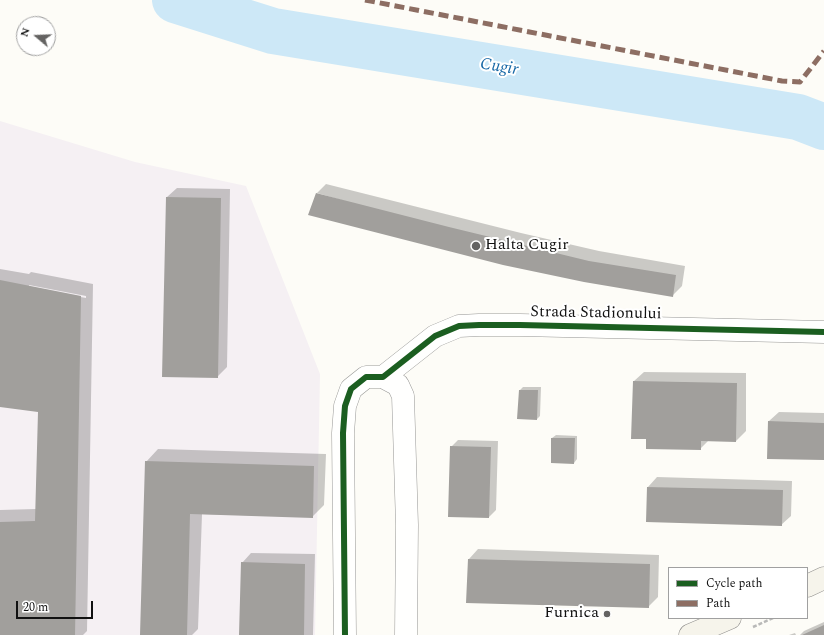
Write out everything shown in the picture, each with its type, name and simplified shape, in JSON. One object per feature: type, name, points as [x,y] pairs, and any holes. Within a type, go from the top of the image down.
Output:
[{"type":"main road","points":[[808,586],[824,578]]},
{"type":"main road","points":[[690,635],[728,619]]},
{"type":"street","name":"Strada Stadionului","points":[[383,377],[435,336],[459,326],[520,325],[824,332]]},
{"type":"street","points":[[345,635],[343,433],[345,406],[351,389],[356,385],[366,378],[383,377],[398,385],[403,396],[407,525],[406,635]]},
{"type":"shaded area","points":[[0,121],[135,162],[246,186],[320,374],[315,635],[0,635]]},
{"type":"building","name":"Halta Cugir","points":[[316,193],[589,261],[676,275],[673,297],[584,282],[503,265],[308,215]]},
{"type":"building","points":[[166,197],[221,198],[218,378],[162,377]]},
{"type":"building","points":[[0,280],[81,296],[75,635],[0,635],[0,522],[35,521],[38,412],[0,407]]},
{"type":"building","points":[[633,381],[737,383],[736,442],[701,441],[701,450],[646,449],[646,439],[631,439]]},
{"type":"building","points":[[519,390],[538,390],[537,420],[517,419]]},
{"type":"building","points":[[768,421],[824,423],[824,460],[767,459]]},
{"type":"building","points":[[551,438],[575,438],[574,464],[551,463]]},
{"type":"building","points":[[450,446],[491,447],[489,518],[448,517]]},
{"type":"building","points":[[145,461],[314,466],[313,518],[190,514],[187,635],[140,635]]},
{"type":"building","points":[[647,487],[783,490],[782,526],[646,522]]},
{"type":"building","points":[[468,559],[650,564],[649,608],[466,603]]},
{"type":"building","points":[[241,562],[305,564],[304,635],[239,635]]},
{"type":"building","points":[[824,625],[824,635],[802,635]]},
{"type":"waterway","name":"Cugir","points":[[175,0],[273,31],[798,117],[824,127]]},
{"type":"marked path","points":[[365,0],[782,81],[800,82],[824,51]]},
{"type":"cycle path","points":[[345,635],[343,433],[345,406],[351,389],[366,377],[383,377],[435,336],[459,326],[520,325],[824,332]]},
{"type":"place","name":"Halta Cugir","points":[[476,246]]},
{"type":"place","name":"Furnica","points":[[607,614]]}]
